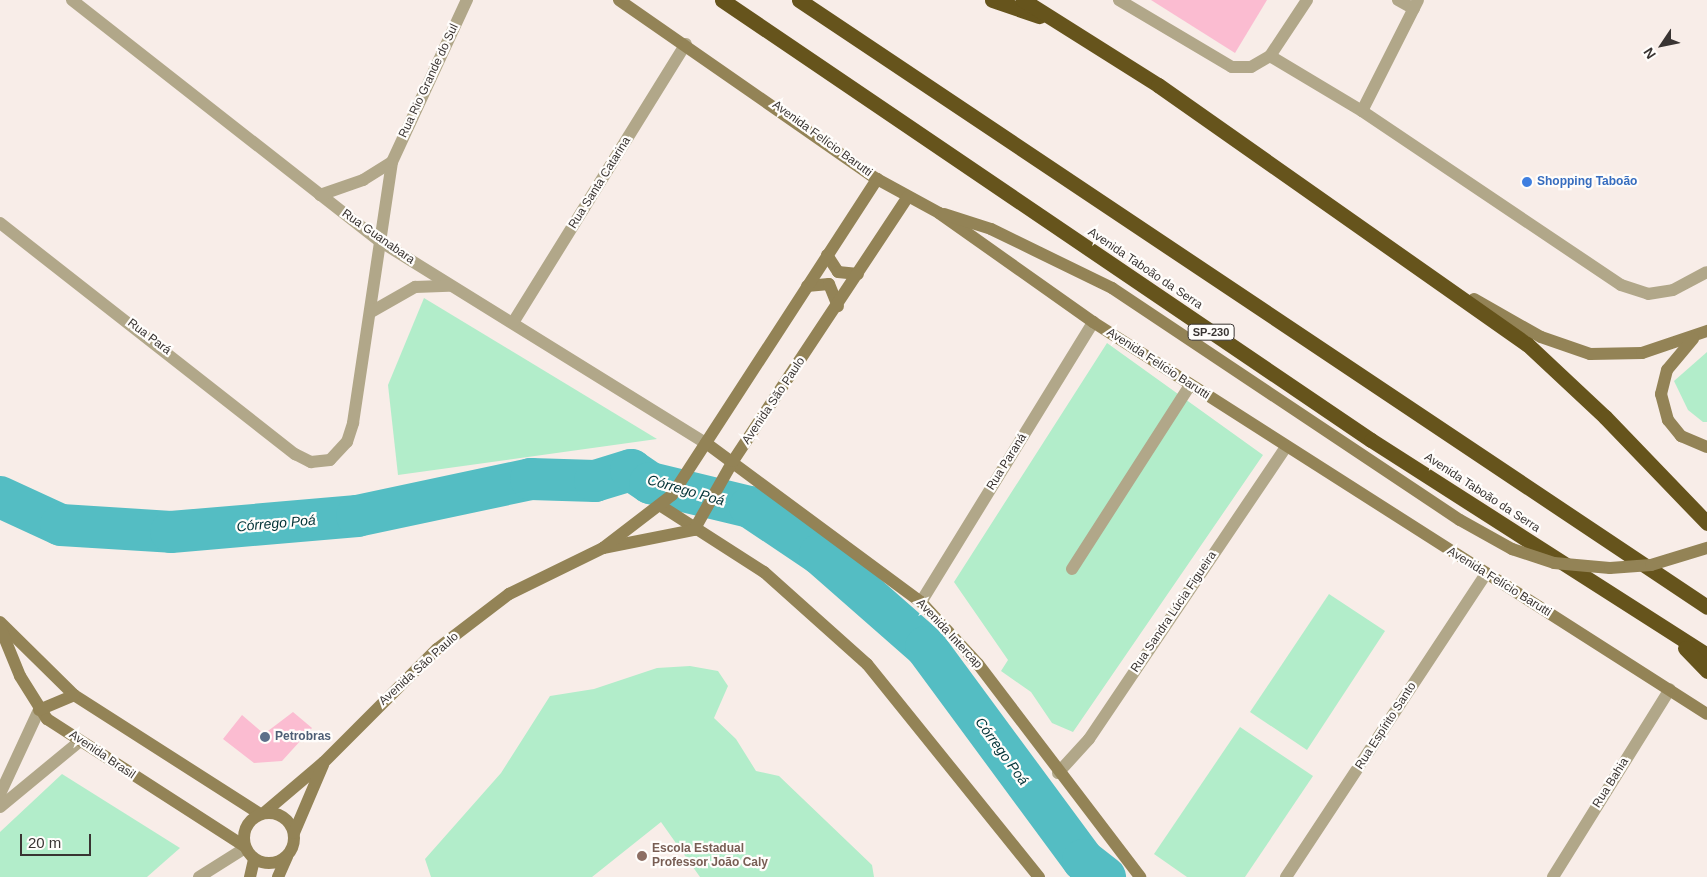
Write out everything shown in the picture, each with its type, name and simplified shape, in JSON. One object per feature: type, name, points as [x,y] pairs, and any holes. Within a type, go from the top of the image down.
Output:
[{"type":"highway","name":"Avenida Taboão da Serra","points":[[722,0],[1371,440],[1707,655]]},
{"type":"highway","points":[[799,0],[1707,606]]},
{"type":"highway","points":[[992,0],[1055,21]]},
{"type":"highway","points":[[1023,0],[1158,85],[1449,286],[1557,370],[1707,523]]},
{"type":"highway","points":[[1669,630],[1707,671]]},
{"type":"main road","name":"Avenida Felício Barutti","points":[[619,0],[686,44],[877,179],[939,213],[1093,322],[1286,447],[1707,714]]},
{"type":"main road","points":[[877,179],[664,509],[694,530],[764,572],[868,664],[1039,877]]},
{"type":"main road","name":"Avenida São Paulo","points":[[603,548],[694,530],[730,467],[838,306],[908,197]]},
{"type":"main road","points":[[939,213],[992,229],[1112,288],[1460,520],[1512,549],[1554,563],[1610,568],[1651,564],[1707,548]]},
{"type":"main road","points":[[828,255],[838,272],[858,274]]},
{"type":"main road","points":[[807,286],[829,284],[838,306]]},
{"type":"main road","points":[[1449,286],[1541,337],[1590,354],[1642,353],[1693,340]]},
{"type":"main road","points":[[1707,331],[1693,340],[1667,370],[1661,394],[1668,420],[1681,436],[1707,447]]},
{"type":"main road","name":"Avenida Intercap","points":[[703,448],[921,602],[978,664],[1058,773],[1140,877]]},
{"type":"main road","name":"Avenida São Paulo","points":[[262,813],[324,762],[452,638],[509,594],[603,548],[664,509]]},
{"type":"main road","points":[[0,622],[74,695],[262,813],[287,819],[294,833],[287,857],[278,877]]},
{"type":"main road","name":"Avenida Brasil","points":[[0,627],[39,710],[80,741],[248,851]]},
{"type":"main road","points":[[39,710],[74,695]]},
{"type":"main road","name":"Avenida São Paulo","points":[[294,833],[324,762]]},
{"type":"main road","points":[[250,877],[246,827],[262,813]]},
{"type":"main road","points":[[248,851],[271,864],[287,857]]},
{"type":"street","name":"Rua Guanabara","points":[[72,0],[378,240],[452,286],[514,321],[703,448]]},
{"type":"street","name":"Rua Rio Grande do Sul","points":[[295,454],[322,464],[347,442],[371,312],[378,240],[392,162],[467,0]]},
{"type":"street","points":[[1119,0],[1232,66],[1251,67],[1270,56],[1307,0]]},
{"type":"street","points":[[1362,111],[1384,61],[1416,4],[1398,0]]},
{"type":"street","name":"Rua Santa Catarina","points":[[514,321],[686,44]]},
{"type":"street","points":[[1270,56],[1362,111],[1621,285],[1648,294],[1674,290],[1707,272]]},
{"type":"street","points":[[320,195],[363,180],[392,162]]},
{"type":"street","name":"Rua Pará","points":[[0,223],[295,454]]},
{"type":"street","points":[[371,312],[416,287],[452,286]]},
{"type":"street","name":"Rua Paraná","points":[[921,602],[1093,322]]},
{"type":"street","points":[[1072,569],[1190,385]]},
{"type":"street","name":"Rua Sandra Lúcia Figueira","points":[[1058,773],[1088,739],[1286,447]]},
{"type":"street","name":"Rua Espírito Santo","points":[[1286,877],[1486,574]]},
{"type":"street","name":"Rua Bahia","points":[[1553,877],[1670,689]]},
{"type":"street","points":[[0,794],[39,710]]},
{"type":"street","points":[[0,807],[80,741]]},
{"type":"street","points":[[199,877],[248,851]]},
{"type":"green space","points":[[424,298],[657,439],[398,475],[388,385]]},
{"type":"green space","points":[[1107,343],[1263,455],[1073,732],[1052,723],[1031,692],[1001,671],[1008,660],[954,582]]},
{"type":"green space","points":[[1707,352],[1707,422],[1703,422],[1688,410],[1674,381]]},
{"type":"green space","points":[[1329,594],[1385,631],[1307,750],[1250,712]]},
{"type":"green space","points":[[690,666],[718,671],[728,686],[714,718],[736,739],[756,771],[779,776],[872,865],[874,877],[700,877],[661,822],[592,877],[431,877],[425,859],[501,773],[550,696],[594,689],[657,668]]},
{"type":"green space","points":[[1240,727],[1313,776],[1245,877],[1187,877],[1154,854]]},
{"type":"green space","points":[[62,774],[180,848],[147,877],[0,877],[0,832]]},
{"type":"building","points":[[1151,0],[1267,0],[1235,53]]},
{"type":"building","name":"Petrobras","points":[[293,712],[312,728],[282,761],[254,763],[223,739],[242,715],[264,734]]},
{"type":"waterway","name":"Córrego Poá","points":[[0,497],[61,525],[171,532],[357,516],[531,479],[595,481],[631,470],[650,483],[750,507],[820,554],[926,647],[1083,860],[1105,877]]},
{"type":"place","name":"Shopping Taboão","points":[[1527,182]]},
{"type":"place","name":"Petrobras","points":[[265,737]]},
{"type":"place","name":"Escola Estadual Professor João Caly","points":[[642,856]]}]
